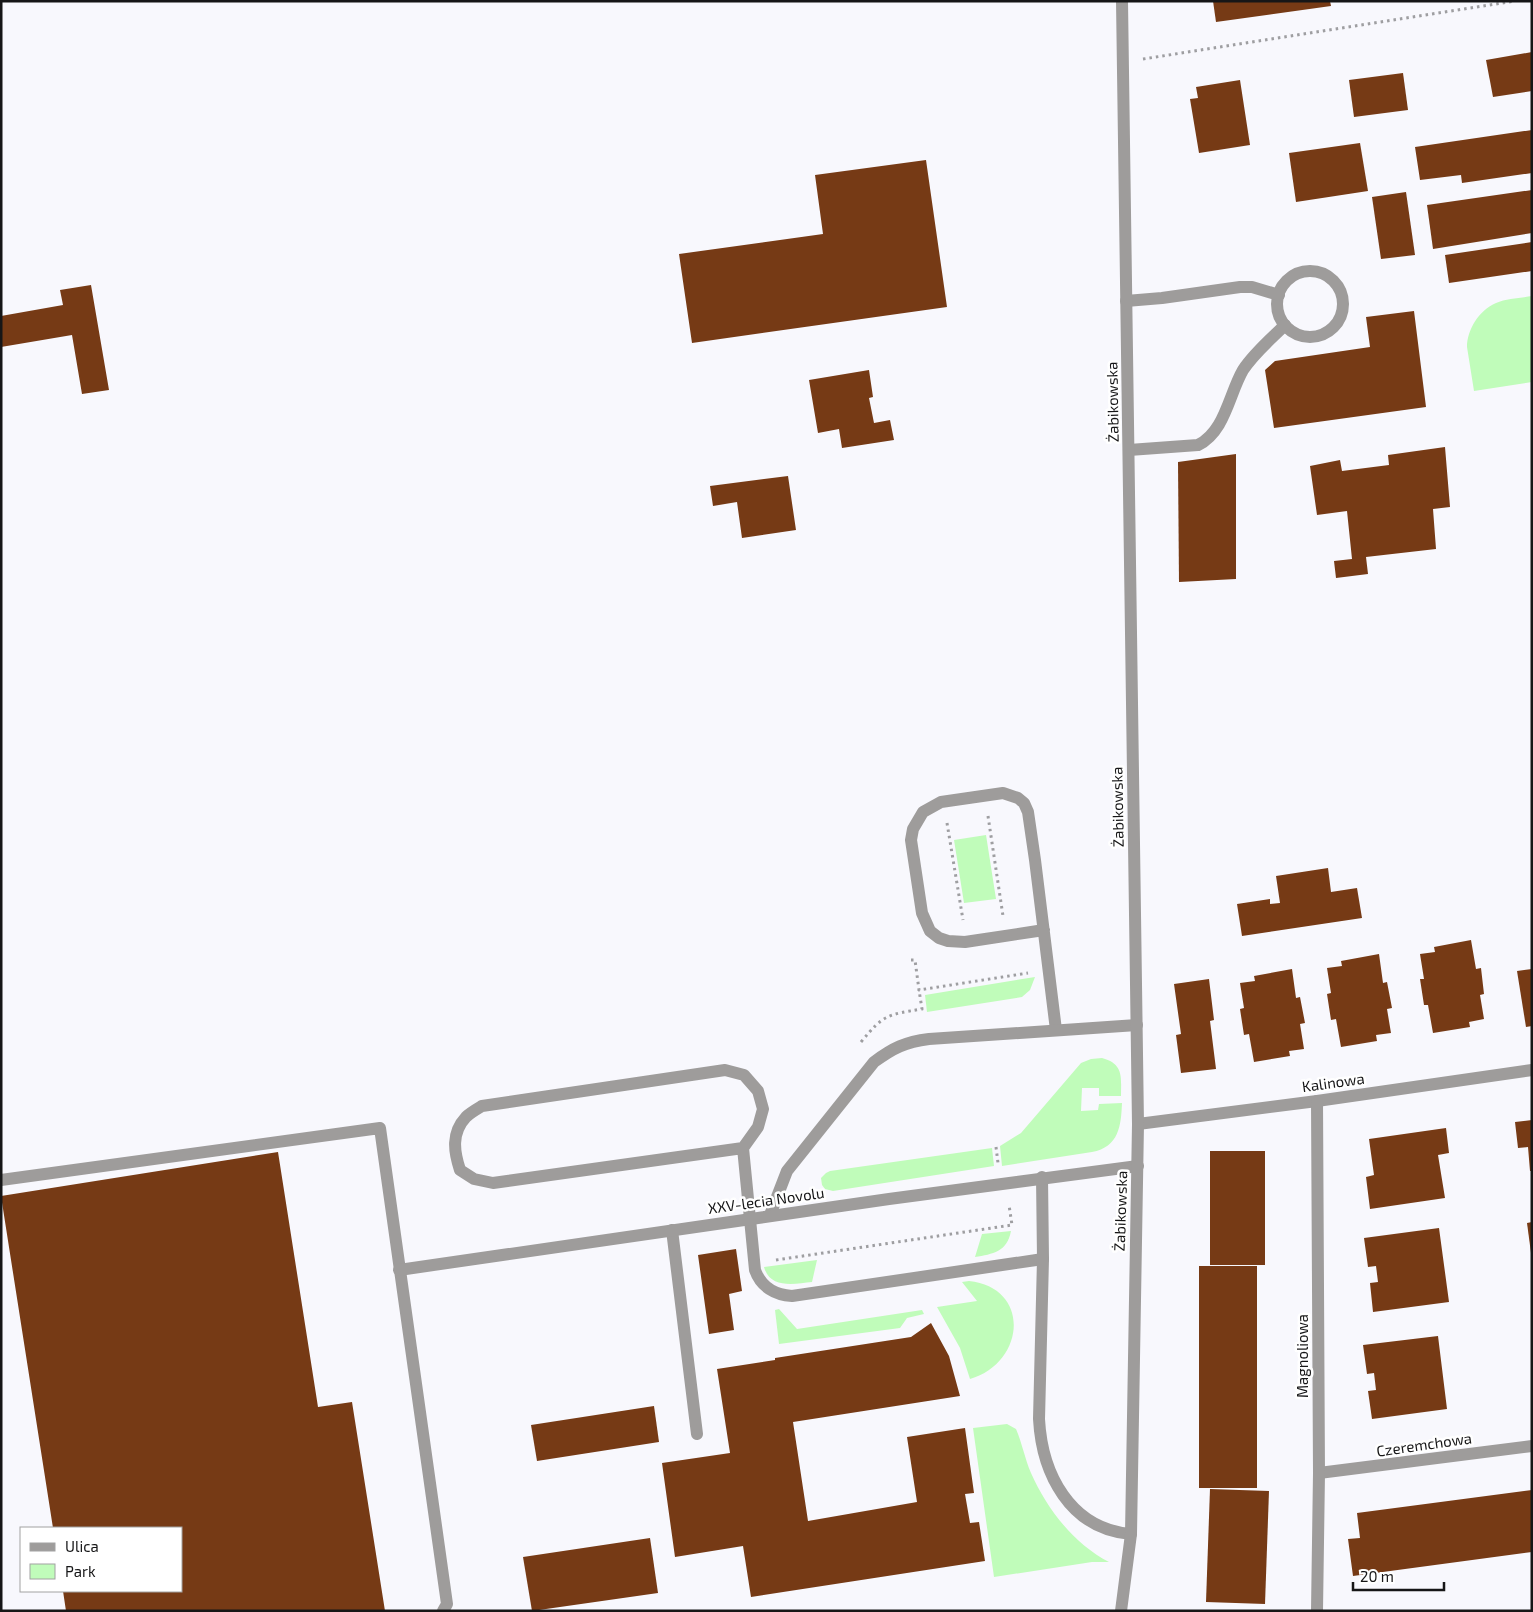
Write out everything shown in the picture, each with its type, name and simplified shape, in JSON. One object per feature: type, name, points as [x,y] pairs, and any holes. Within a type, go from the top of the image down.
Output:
[{"type":"street","name":"Żabikowska","points":[[1121,1611],[1131,1534],[1138,1166],[1122,1]]},
{"type":"street","points":[[1302,272],[1313,272],[1324,275],[1334,281],[1340,290],[1343,301],[1339,322],[1332,329],[1323,335],[1313,337],[1302,336],[1293,332],[1285,325],[1279,311],[1279,295],[1284,285],[1292,277],[1302,272]]},
{"type":"street","points":[[1126,301],[1240,287],[1252,287],[1279,295]]},
{"type":"street","points":[[1129,450],[1198,445],[1205,442],[1217,428],[1243,371],[1256,354],[1285,325]]},
{"type":"street","points":[[1044,930],[965,942],[948,941],[939,938],[930,931],[925,922],[912,840],[913,829],[923,812],[941,802],[1003,793],[1018,798],[1024,803],[1028,812],[1044,930],[1056,1030]]},
{"type":"street","points":[[770,1215],[788,1171],[859,1080],[874,1062],[886,1052],[913,1041],[1137,1025]]},
{"type":"street","points":[[743,1148],[493,1183],[474,1179],[460,1170],[454,1152],[457,1132],[466,1117],[482,1106],[725,1070],[744,1076],[758,1091],[763,1109],[758,1127],[743,1148],[754,1264],[758,1278],[772,1291],[784,1296],[792,1296],[1043,1260]]},
{"type":"street","name":"Kalinowa","points":[[1138,1124],[1317,1101],[1532,1070]]},
{"type":"street","name":"Magnoliowa","points":[[1317,1101],[1320,1474],[1317,1611]]},
{"type":"street","points":[[1,1180],[380,1128],[447,1604],[443,1611]]},
{"type":"street","name":"XXV-lecia Novolu","points":[[399,1270],[770,1215],[1042,1177],[1138,1166]]},
{"type":"street","points":[[1042,1177],[1043,1260],[1040,1439],[1052,1477],[1061,1492],[1088,1520],[1101,1528],[1131,1534]]},
{"type":"street","points":[[672,1230],[697,1434]]},
{"type":"street","name":"Czeremchowa","points":[[1320,1474],[1532,1446]]},
{"type":"path","points":[[1140,59],[1515,1]]},
{"type":"path","points":[[987,810],[997,865],[1005,935]]},
{"type":"path","points":[[946,816],[953,873],[965,942]]},
{"type":"path","points":[[911,960],[915,960],[919,990],[1048,970]]},
{"type":"path","points":[[754,1264],[1012,1225],[1005,1182],[998,1168],[996,1147]]},
{"type":"green space","points":[[1532,296],[1532,382],[1474,391],[1467,347],[1469,334],[1475,321],[1484,310],[1500,301]]},
{"type":"green space","points":[[986,835],[996,899],[964,903],[954,840]]},
{"type":"green space","points":[[1035,977],[1030,990],[1022,997],[927,1012],[925,995]]},
{"type":"green space","points":[[1102,1058],[1114,1064],[1120,1072],[1121,1096],[1099,1096],[1099,1088],[1082,1088],[1081,1111],[1098,1110],[1099,1104],[1122,1103],[1121,1120],[1113,1140],[1101,1149],[1092,1152],[1002,1166],[1000,1146],[1021,1133],[1081,1063],[1091,1059]]},
{"type":"green space","points":[[992,1148],[994,1166],[833,1191],[825,1189],[822,1185],[821,1178],[830,1171]]},
{"type":"green space","points":[[1011,1231],[1003,1248],[988,1255],[975,1257],[982,1234]]},
{"type":"green space","points":[[817,1260],[812,1282],[784,1284],[777,1282],[767,1274],[764,1267]]},
{"type":"green space","points":[[969,1281],[989,1287],[1003,1297],[1012,1311],[1014,1327],[1010,1343],[1002,1358],[988,1370],[970,1379],[960,1348],[937,1307],[977,1301],[962,1282]]},
{"type":"green space","points":[[779,1309],[797,1329],[922,1310],[924,1314],[907,1318],[900,1328],[779,1344],[775,1310]]},
{"type":"green space","points":[[1007,1424],[1016,1429],[1031,1473],[1053,1512],[1084,1546],[1109,1562],[1092,1562],[994,1577],[973,1428]]},
{"type":"building","points":[[1213,1],[1330,1],[1331,6],[1216,22]]},
{"type":"building","points":[[1532,52],[1532,91],[1493,97],[1486,60]]},
{"type":"building","points":[[1403,73],[1408,110],[1354,117],[1349,80]]},
{"type":"building","points":[[1240,80],[1250,145],[1199,153],[1190,99],[1198,98],[1196,87]]},
{"type":"building","points":[[1532,130],[1532,173],[1462,183],[1461,175],[1420,180],[1415,147]]},
{"type":"building","points":[[1360,143],[1368,191],[1296,202],[1289,153]]},
{"type":"building","points":[[926,160],[947,307],[692,343],[679,254],[823,234],[815,175]]},
{"type":"building","points":[[1532,190],[1532,233],[1433,249],[1427,205]]},
{"type":"building","points":[[1406,192],[1415,255],[1381,259],[1372,197]]},
{"type":"building","points":[[1532,242],[1532,271],[1449,283],[1445,255]]},
{"type":"building","points":[[91,285],[109,390],[82,394],[72,335],[1,347],[1,316],[63,305],[60,290]]},
{"type":"building","points":[[1414,311],[1426,407],[1274,428],[1265,370],[1275,361],[1370,347],[1366,317]]},
{"type":"building","points":[[869,370],[873,397],[869,398],[874,423],[890,420],[894,440],[842,448],[839,429],[818,433],[809,380]]},
{"type":"building","points":[[1445,447],[1450,507],[1433,509],[1436,549],[1366,557],[1368,574],[1336,578],[1334,561],[1352,559],[1347,511],[1317,515],[1310,466],[1340,460],[1342,471],[1389,465],[1388,455]]},
{"type":"building","points":[[1236,454],[1236,579],[1179,582],[1178,462]]},
{"type":"building","points":[[788,476],[796,530],[742,538],[737,502],[713,506],[710,486]]},
{"type":"building","points":[[1328,868],[1331,892],[1357,888],[1362,918],[1242,936],[1237,904],[1270,899],[1270,904],[1280,903],[1276,876]]},
{"type":"building","points":[[1471,940],[1476,969],[1481,968],[1484,994],[1480,995],[1484,1019],[1469,1022],[1470,1027],[1433,1033],[1428,1005],[1424,1005],[1420,979],[1424,979],[1420,954],[1435,952],[1434,947]]},
{"type":"building","points":[[1379,954],[1383,983],[1387,982],[1392,1008],[1387,1009],[1391,1033],[1376,1035],[1377,1041],[1341,1047],[1336,1019],[1331,1020],[1327,994],[1331,993],[1327,968],[1342,966],[1341,961]]},
{"type":"building","points":[[1292,969],[1296,998],[1300,997],[1305,1023],[1300,1024],[1304,1049],[1289,1051],[1290,1056],[1254,1062],[1249,1034],[1244,1035],[1240,1009],[1244,1008],[1240,983],[1255,981],[1254,976]]},
{"type":"building","points":[[1532,969],[1532,1026],[1526,1027],[1517,971]]},
{"type":"building","points":[[1209,979],[1214,1020],[1210,1021],[1216,1069],[1181,1073],[1176,1035],[1181,1034],[1174,984]]},
{"type":"building","points":[[1532,1120],[1532,1171],[1530,1171],[1528,1147],[1518,1148],[1515,1122]]},
{"type":"building","points":[[1446,1128],[1449,1153],[1438,1155],[1445,1198],[1370,1209],[1366,1177],[1374,1175],[1369,1139]]},
{"type":"building","points":[[1210,1151],[1265,1151],[1265,1265],[1210,1265]]},
{"type":"building","points":[[278,1152],[318,1407],[352,1402],[385,1611],[66,1611],[63,1592],[182,1592],[182,1527],[53,1527],[1,1196]]},
{"type":"building","points":[[1532,1222],[1532,1253],[1531,1253],[1527,1223]]},
{"type":"building","points":[[1439,1228],[1449,1302],[1373,1312],[1370,1283],[1378,1282],[1376,1266],[1368,1267],[1364,1238]]},
{"type":"building","points":[[736,1249],[742,1291],[729,1294],[734,1330],[709,1334],[698,1255]]},
{"type":"building","points":[[1199,1266],[1257,1266],[1257,1488],[1199,1488]]},
{"type":"building","points":[[931,1323],[949,1356],[960,1396],[793,1422],[808,1521],[917,1502],[907,1437],[965,1428],[974,1493],[965,1494],[970,1523],[979,1522],[985,1561],[751,1597],[743,1546],[675,1557],[662,1463],[730,1453],[717,1369],[911,1337]]},
{"type":"building","points":[[1438,1336],[1447,1409],[1372,1419],[1368,1391],[1376,1390],[1374,1373],[1367,1374],[1363,1345]]},
{"type":"building","points":[[654,1406],[659,1442],[537,1461],[531,1425]]},
{"type":"building","points":[[1210,1489],[1269,1491],[1265,1604],[1206,1602]]},
{"type":"building","points":[[1532,1490],[1532,1552],[1353,1576],[1348,1539],[1360,1538],[1357,1513]]},
{"type":"building","points":[[650,1538],[658,1593],[532,1611],[523,1557]]}]
